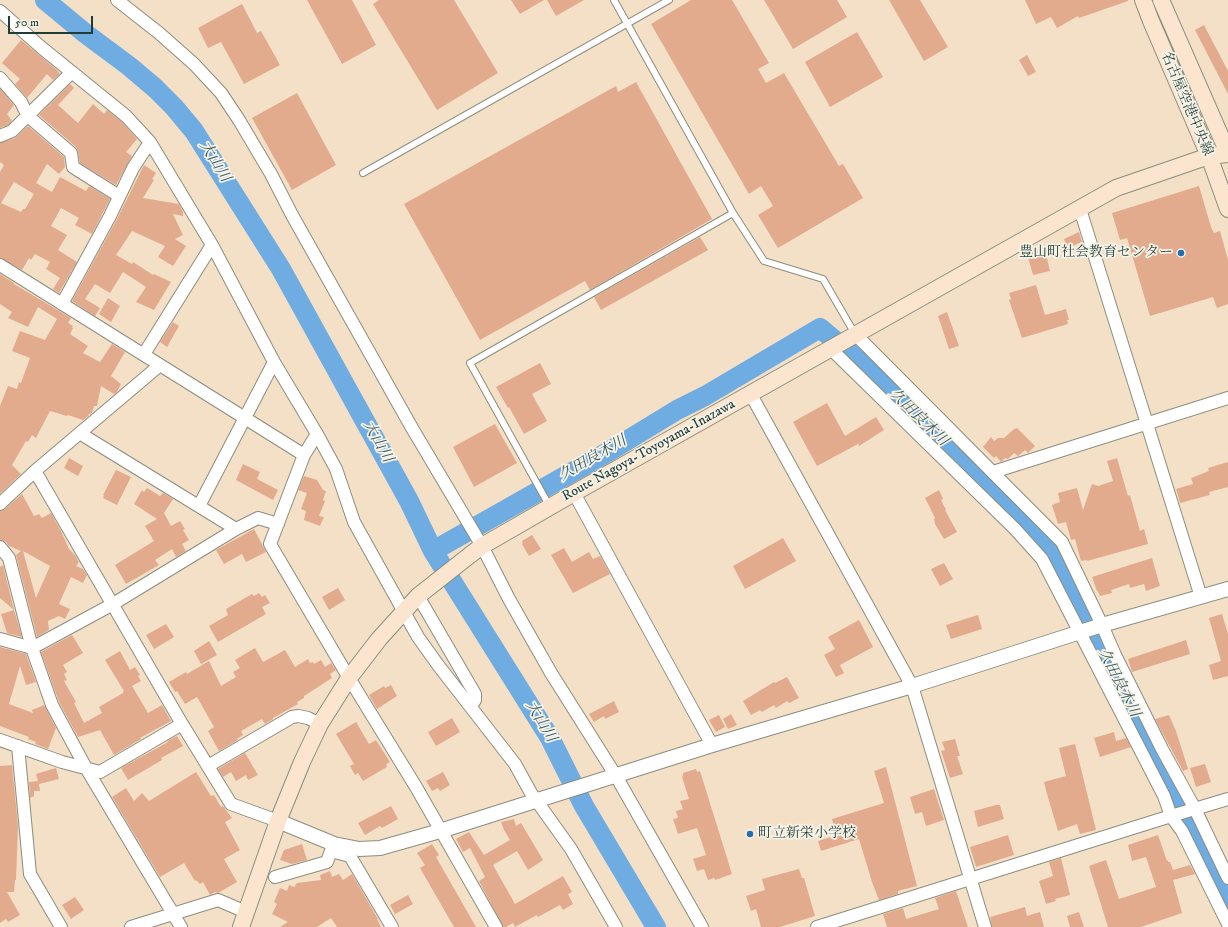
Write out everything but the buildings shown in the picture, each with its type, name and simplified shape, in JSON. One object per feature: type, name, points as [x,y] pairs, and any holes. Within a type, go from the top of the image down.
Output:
[{"type":"main road","name":"名古屋空港中央線","points":[[1143,0],[1209,156],[1228,208]]},
{"type":"main road","name":"名古屋空港中央線","points":[[1161,0],[1228,154]]},
{"type":"main road","name":"Route Nagoya-Toyoyama-Inazawa","points":[[241,927],[278,821],[302,762],[320,724],[348,678],[379,639],[420,595],[476,545],[548,504],[574,493],[1116,188],[1209,156],[1228,154]]},
{"type":"street","points":[[117,0],[159,33],[194,64],[220,93],[239,120],[271,174],[296,222],[412,428],[467,520],[476,545],[547,666],[615,776],[702,927]]},
{"type":"street","points":[[0,11],[36,43],[126,116],[150,142],[212,244],[274,362],[336,469],[354,522],[418,637],[516,764],[571,850],[616,927]]},
{"type":"street","points":[[0,136],[12,131],[72,72]]},
{"type":"street","points":[[0,78],[21,102],[28,116],[71,153],[73,167],[119,196]]},
{"type":"street","points":[[62,304],[110,216],[133,168],[150,142]]},
{"type":"street","points":[[1080,209],[1201,597]]},
{"type":"street","points":[[144,354],[212,244]]},
{"type":"street","points":[[0,265],[304,455]]},
{"type":"street","points":[[855,334],[1062,542],[1115,655],[1162,749],[1195,810],[1228,878]]},
{"type":"street","points":[[831,348],[1015,529],[1042,559],[1164,796],[1171,816],[1182,831],[1228,924]]},
{"type":"street","points":[[199,506],[274,362]]},
{"type":"street","points":[[0,504],[35,471],[81,434],[160,364]]},
{"type":"street","points":[[750,393],[912,686],[985,927]]},
{"type":"street","points":[[993,472],[1147,422],[1228,398]]},
{"type":"street","points":[[81,434],[236,529]]},
{"type":"street","points":[[316,434],[304,455],[270,544],[348,678],[416,788],[496,927]]},
{"type":"street","points":[[35,471],[182,724],[231,804],[278,821],[350,856],[392,927]]},
{"type":"street","points":[[574,493],[712,745]]},
{"type":"street","points":[[0,639],[32,648],[113,604],[236,529],[258,518],[278,524]]},
{"type":"street","points":[[0,547],[9,558],[32,648],[52,705],[86,768],[181,927]]},
{"type":"street","points":[[332,847],[359,849],[380,848],[440,831],[712,745],[912,686],[1102,626],[1228,589]]},
{"type":"street","points":[[420,595],[475,694],[475,700],[473,703],[469,704]]},
{"type":"street","points":[[208,766],[292,717],[298,716],[308,718],[320,724]]},
{"type":"street","points":[[0,740],[62,762],[100,772],[182,724]]},
{"type":"street","points":[[18,746],[30,874],[61,927]]},
{"type":"street","points":[[817,927],[1228,799]]},
{"type":"street","points":[[275,877],[327,862],[332,847]]},
{"type":"street","points":[[131,927],[218,900],[246,912]]},
{"type":"lane","points":[[614,0],[733,213],[764,261],[823,279],[855,334]]},
{"type":"lane","points":[[363,173],[669,0]]},
{"type":"lane","points":[[548,504],[470,363],[733,213]]},
{"type":"waterway","name":"大山川","points":[[45,0],[155,88],[174,107],[194,131],[281,269],[409,501],[433,551],[550,738],[584,806],[656,927]]},
{"type":"waterway","name":"久田良木川","points":[[433,551],[613,449],[677,410],[705,396],[820,328],[866,367],[1040,537],[1051,553],[1228,902]]},
{"type":"place","name":"豊山町社会教育センター","points":[[1181,253]]},
{"type":"place","name":"町立新栄小学校","points":[[750,834]]}]
